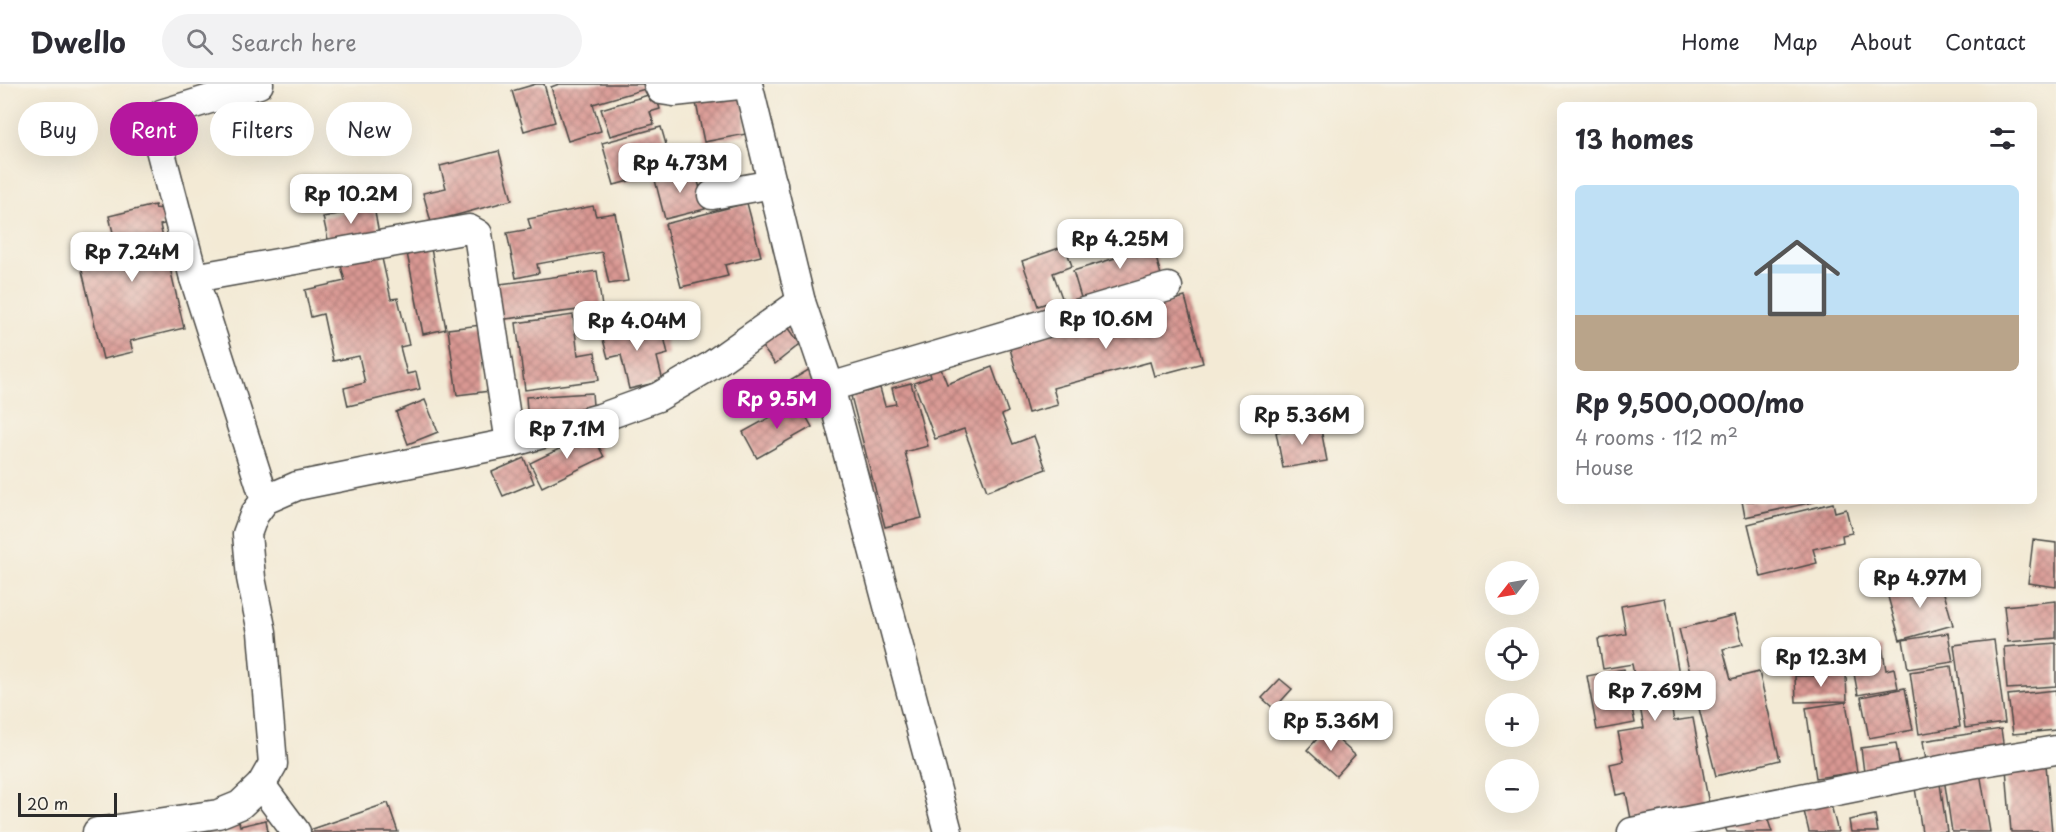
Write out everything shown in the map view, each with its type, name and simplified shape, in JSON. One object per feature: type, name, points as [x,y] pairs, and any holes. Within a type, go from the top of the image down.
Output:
[{"type":"street","points":[[259,84],[161,114],[156,122],[156,134],[194,278],[265,500]]},
{"type":"street","points":[[658,84],[661,90],[674,92],[748,84],[805,312],[830,387],[948,832]]},
{"type":"street","points":[[712,195],[773,184]]},
{"type":"street","points":[[194,278],[473,230],[478,234],[510,443]]},
{"type":"street","points":[[830,387],[1168,287]]},
{"type":"street","points":[[97,832],[218,814],[240,805],[261,784],[273,764],[262,632],[251,578],[247,534],[254,515],[265,500],[297,486],[510,443],[600,418],[658,397],[805,312]]},
{"type":"street","points":[[1632,832],[1948,769],[2056,750]]},
{"type":"street","points":[[261,784],[296,832]]},
{"type":"building","points":[[544,84],[555,122],[524,131],[512,91]]},
{"type":"building","points":[[559,84],[644,84],[645,89],[593,104],[601,131],[568,141],[551,87]]},
{"type":"building","points":[[743,88],[746,134],[704,142],[695,98]]},
{"type":"building","points":[[655,93],[660,109],[650,112],[654,124],[610,136],[601,109]]},
{"type":"building","points":[[661,127],[673,169],[614,185],[602,143]]},
{"type":"building","points":[[499,151],[512,200],[431,222],[423,193],[446,188],[440,166]]},
{"type":"building","points":[[695,169],[705,209],[665,219],[655,180]]},
{"type":"building","points":[[747,203],[761,256],[725,265],[728,276],[681,287],[665,224]]},
{"type":"building","points":[[155,205],[156,209],[167,207],[171,222],[160,225],[184,328],[130,341],[133,352],[103,359],[79,258],[117,249],[109,216]]},
{"type":"building","points":[[593,206],[596,216],[615,213],[628,281],[609,284],[602,252],[537,264],[539,273],[516,278],[507,233],[531,229],[528,219]]},
{"type":"building","points":[[374,207],[379,234],[329,244],[323,217]]},
{"type":"building","points":[[1149,234],[1162,278],[1082,301],[1073,271],[1125,255],[1121,242]]},
{"type":"building","points":[[430,243],[446,329],[423,334],[406,248]]},
{"type":"building","points":[[1065,246],[1072,266],[1053,273],[1066,309],[1050,314],[1047,303],[1038,306],[1022,261]]},
{"type":"building","points":[[380,249],[391,299],[398,298],[409,345],[400,347],[407,374],[416,372],[420,389],[348,406],[344,388],[365,383],[359,356],[333,361],[323,314],[311,317],[305,290],[345,281],[339,258]]},
{"type":"building","points":[[597,271],[602,307],[498,320],[493,285]]},
{"type":"building","points":[[1185,297],[1203,363],[1154,376],[1150,362],[1053,388],[1058,405],[1028,413],[1009,345]]},
{"type":"building","points":[[573,315],[578,355],[595,352],[599,380],[525,390],[516,323]]},
{"type":"building","points":[[661,323],[668,354],[657,357],[663,381],[629,389],[621,355],[608,358],[600,328],[614,324],[616,333]]},
{"type":"building","points":[[786,324],[800,344],[775,364],[760,344]]},
{"type":"building","points":[[481,325],[490,391],[457,395],[448,329]]},
{"type":"building","points":[[940,366],[947,384],[992,367],[1008,412],[1002,415],[1013,444],[1034,436],[1046,469],[987,491],[964,429],[935,439],[914,383],[931,377],[929,370]]},
{"type":"building","points":[[810,369],[821,387],[796,402],[785,384]]},
{"type":"building","points":[[911,383],[928,446],[905,452],[922,518],[885,527],[851,396],[880,388],[885,406],[896,404],[892,388]]},
{"type":"building","points":[[592,393],[594,418],[528,423],[526,397]]},
{"type":"building","points":[[425,400],[438,432],[408,444],[396,412]]},
{"type":"building","points":[[798,402],[812,427],[757,458],[743,432]]},
{"type":"building","points":[[1320,424],[1327,461],[1283,468],[1276,432]]},
{"type":"building","points":[[592,433],[604,457],[542,487],[530,463]]},
{"type":"building","points":[[524,458],[534,483],[503,496],[492,472]]},
{"type":"building","points":[[1743,504],[1805,504],[1745,517]]},
{"type":"building","points":[[1833,504],[1835,512],[1846,509],[1852,533],[1842,535],[1843,542],[1813,549],[1817,563],[1761,577],[1748,524]]},
{"type":"building","points":[[2033,540],[2056,543],[2056,587],[2028,583]]},
{"type":"building","points":[[1940,579],[1953,625],[1900,640],[1887,593]]},
{"type":"building","points":[[1665,598],[1679,674],[1665,677],[1674,721],[1693,718],[1710,810],[1632,824],[1626,793],[1616,795],[1610,764],[1624,761],[1618,732],[1644,728],[1632,664],[1603,669],[1598,639],[1626,634],[1621,606]]},
{"type":"building","points":[[2056,601],[2056,638],[2008,642],[2004,606]]},
{"type":"building","points":[[1735,615],[1743,644],[1723,649],[1731,679],[1759,672],[1780,760],[1716,776],[1679,629]]},
{"type":"building","points":[[1948,633],[1953,662],[1908,669],[1903,640]]},
{"type":"building","points":[[1994,640],[2005,723],[1965,728],[1954,645]]},
{"type":"building","points":[[2056,643],[2056,686],[2007,689],[2004,647]]},
{"type":"building","points":[[1882,646],[1886,670],[1894,668],[1898,688],[1858,695],[1850,652]]},
{"type":"building","points":[[1951,666],[1960,727],[1919,734],[1910,672]]},
{"type":"building","points":[[1624,669],[1635,723],[1597,730],[1587,676]]},
{"type":"building","points":[[1846,675],[1847,701],[1796,702],[1795,676]]},
{"type":"building","points":[[1280,679],[1292,689],[1274,709],[1262,698]]},
{"type":"building","points":[[1905,688],[1913,730],[1869,738],[1861,697]]},
{"type":"building","points":[[2056,690],[2056,730],[2013,734],[2008,695]]},
{"type":"building","points":[[1846,702],[1857,772],[1816,778],[1806,708]]},
{"type":"building","points":[[1326,729],[1355,755],[1336,776],[1307,750]]},
{"type":"building","points":[[2001,729],[2005,756],[1927,768],[1923,741]]},
{"type":"building","points":[[1896,743],[1901,775],[1865,781],[1861,748]]},
{"type":"building","points":[[2046,765],[2052,832],[2011,832],[2006,768]]},
{"type":"building","points":[[1980,772],[1990,832],[1952,832],[1944,778]]},
{"type":"building","points":[[1940,784],[1947,832],[1922,832],[1915,788]]},
{"type":"building","points":[[1830,801],[1838,832],[1809,832],[1803,807]]},
{"type":"building","points":[[388,803],[398,832],[304,832]]},
{"type":"building","points":[[1766,814],[1772,832],[1727,832],[1725,827]]},
{"type":"building","points":[[1875,815],[1878,832],[1851,832],[1849,820]]},
{"type":"building","points":[[238,817],[240,826],[266,820],[268,832],[192,832]]}]
